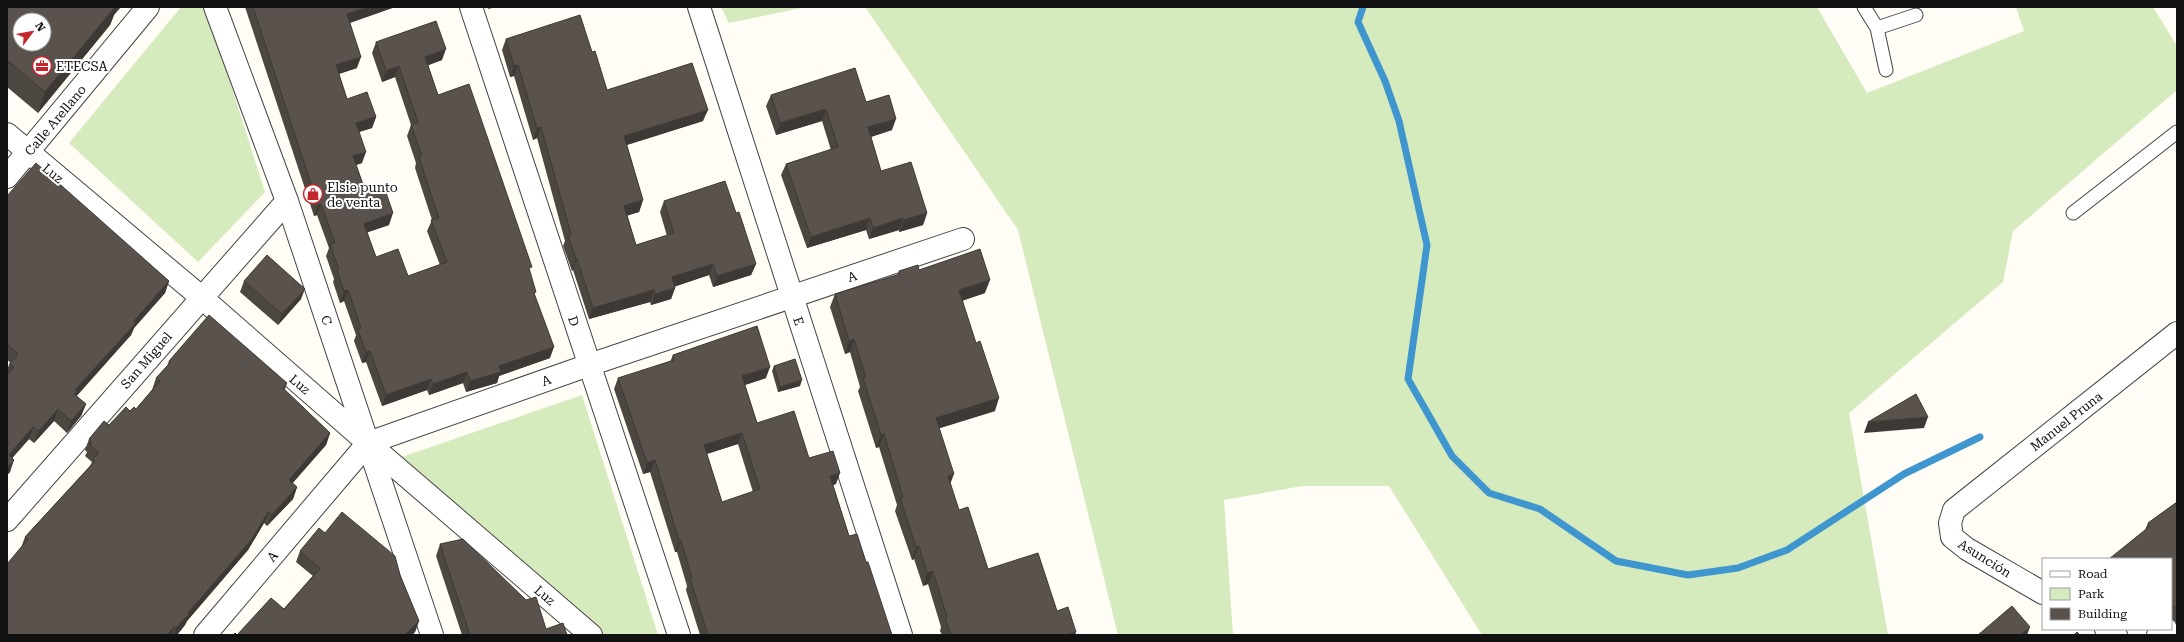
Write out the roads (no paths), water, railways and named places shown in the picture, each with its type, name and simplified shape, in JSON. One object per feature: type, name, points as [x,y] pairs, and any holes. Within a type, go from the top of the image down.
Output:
[{"type":"street","name":"Calle Arellano","points":[[7,177],[148,7]]},
{"type":"street","name":"C","points":[[215,7],[287,201],[432,635]]},
{"type":"street","name":"D","points":[[471,7],[679,635]]},
{"type":"street","name":"E","points":[[699,7],[901,635]]},
{"type":"street","name":"Luz","points":[[7,134],[201,297],[591,635]]},
{"type":"street","name":"San Miguel","points":[[7,520],[201,297],[287,201]]},
{"type":"street","name":"A","points":[[205,635],[368,443],[589,365],[963,239]]},
{"type":"street","name":"Manuel Pruna","points":[[1954,510],[2177,333]]},
{"type":"street","name":"Asunción","points":[[1954,510],[1950,523],[1952,537],[1967,549],[2042,592]]},
{"type":"lane","points":[[1864,7],[1877,28],[1886,70]]},
{"type":"lane","points":[[1877,28],[1916,15]]},
{"type":"lane","points":[[2073,214],[2177,132]]},
{"type":"waterway","points":[[1363,7],[1358,22],[1385,81],[1399,121],[1427,245],[1408,379],[1452,456],[1489,493],[1540,509],[1616,561],[1688,575],[1738,568],[1787,550],[1904,474],[1980,437]]},
{"type":"place","name":"ETECSA","points":[[42,66]]},
{"type":"place","name":"Elsie punto de venta","points":[[313,194]]}]
